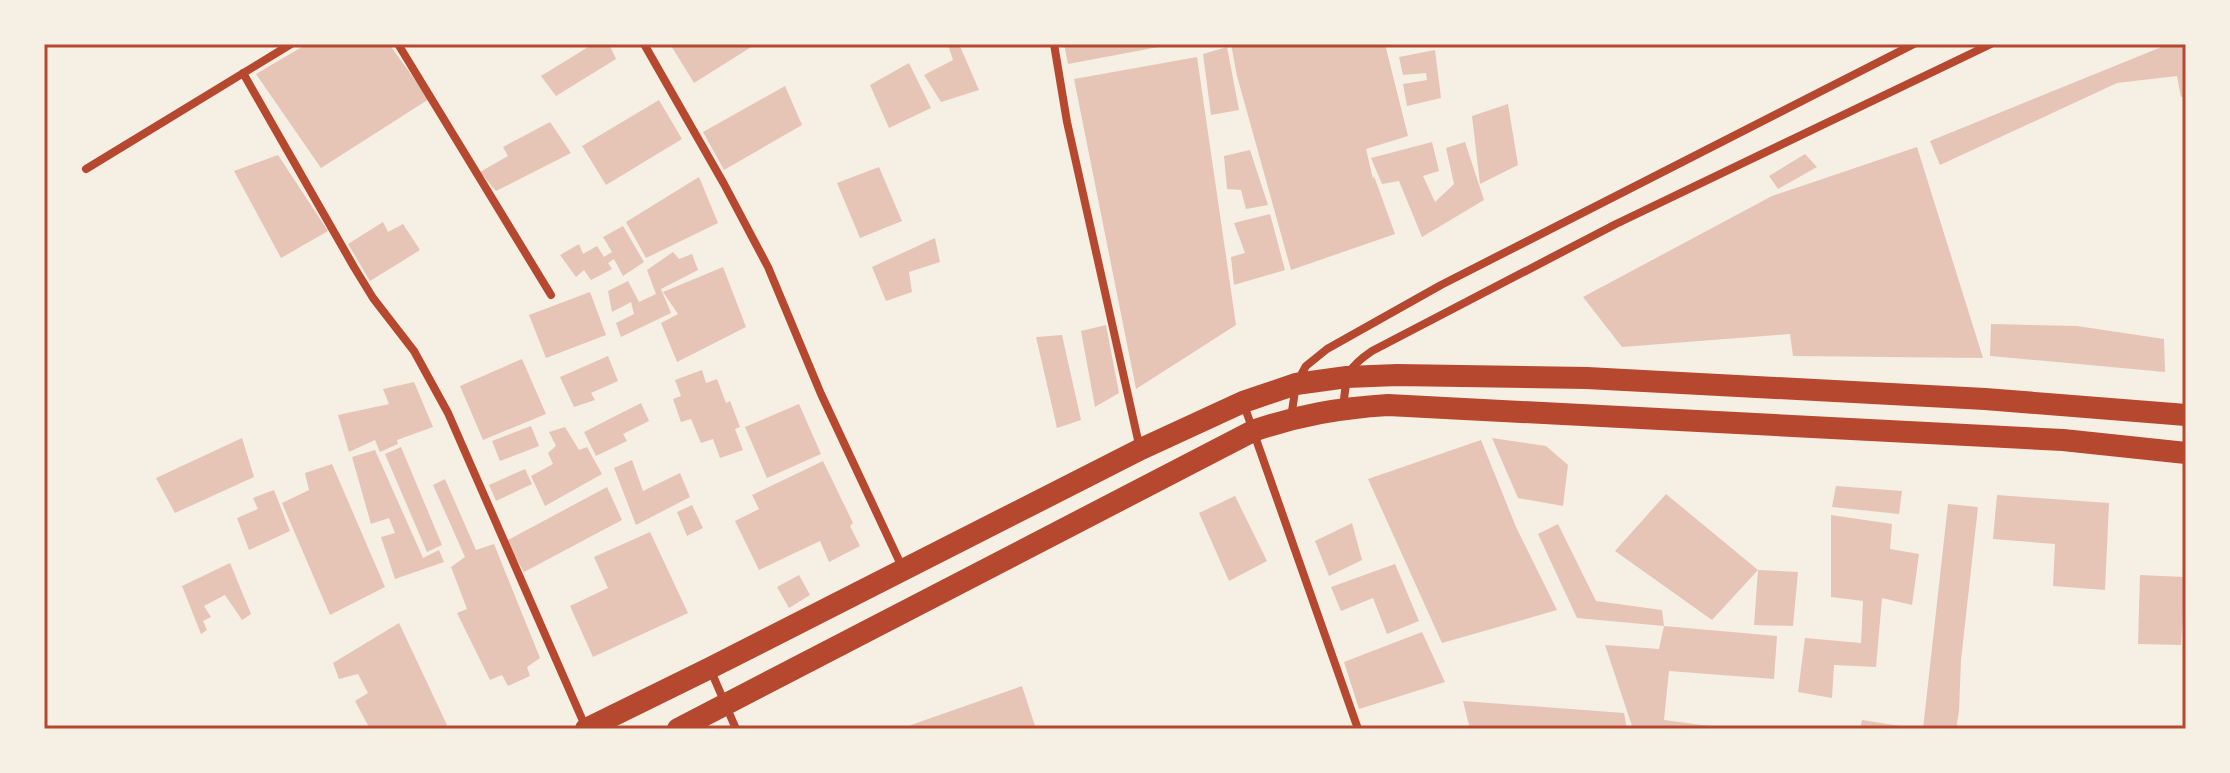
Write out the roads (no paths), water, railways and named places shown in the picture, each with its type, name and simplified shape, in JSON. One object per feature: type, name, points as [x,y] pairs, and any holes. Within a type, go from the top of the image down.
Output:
[{"type":"highway","points":[[586,729],[1141,449],[1243,402],[1296,384],[1347,377],[1397,375],[1587,378],[1969,398],[2186,415]]},
{"type":"highway","points":[[678,729],[1253,431],[1291,418],[1343,408],[1388,405],[2032,439],[2186,453]]},
{"type":"street","points":[[86,169],[291,44]]},
{"type":"street","points":[[398,44],[551,295]]},
{"type":"street","points":[[644,44],[768,267],[821,394],[904,570]]},
{"type":"street","points":[[1054,44],[1067,122],[1141,449]]},
{"type":"street","points":[[1291,418],[1296,384],[1306,366],[1327,349],[1441,285],[1914,44]]},
{"type":"street","points":[[1343,408],[1347,377],[1355,362],[1372,351],[1616,224],[1991,44]]},
{"type":"street","points":[[243,73],[354,267],[373,298],[414,351],[448,413],[586,729]]},
{"type":"street","points":[[1243,402],[1358,729]]},
{"type":"street","points":[[710,668],[736,729]]}]
